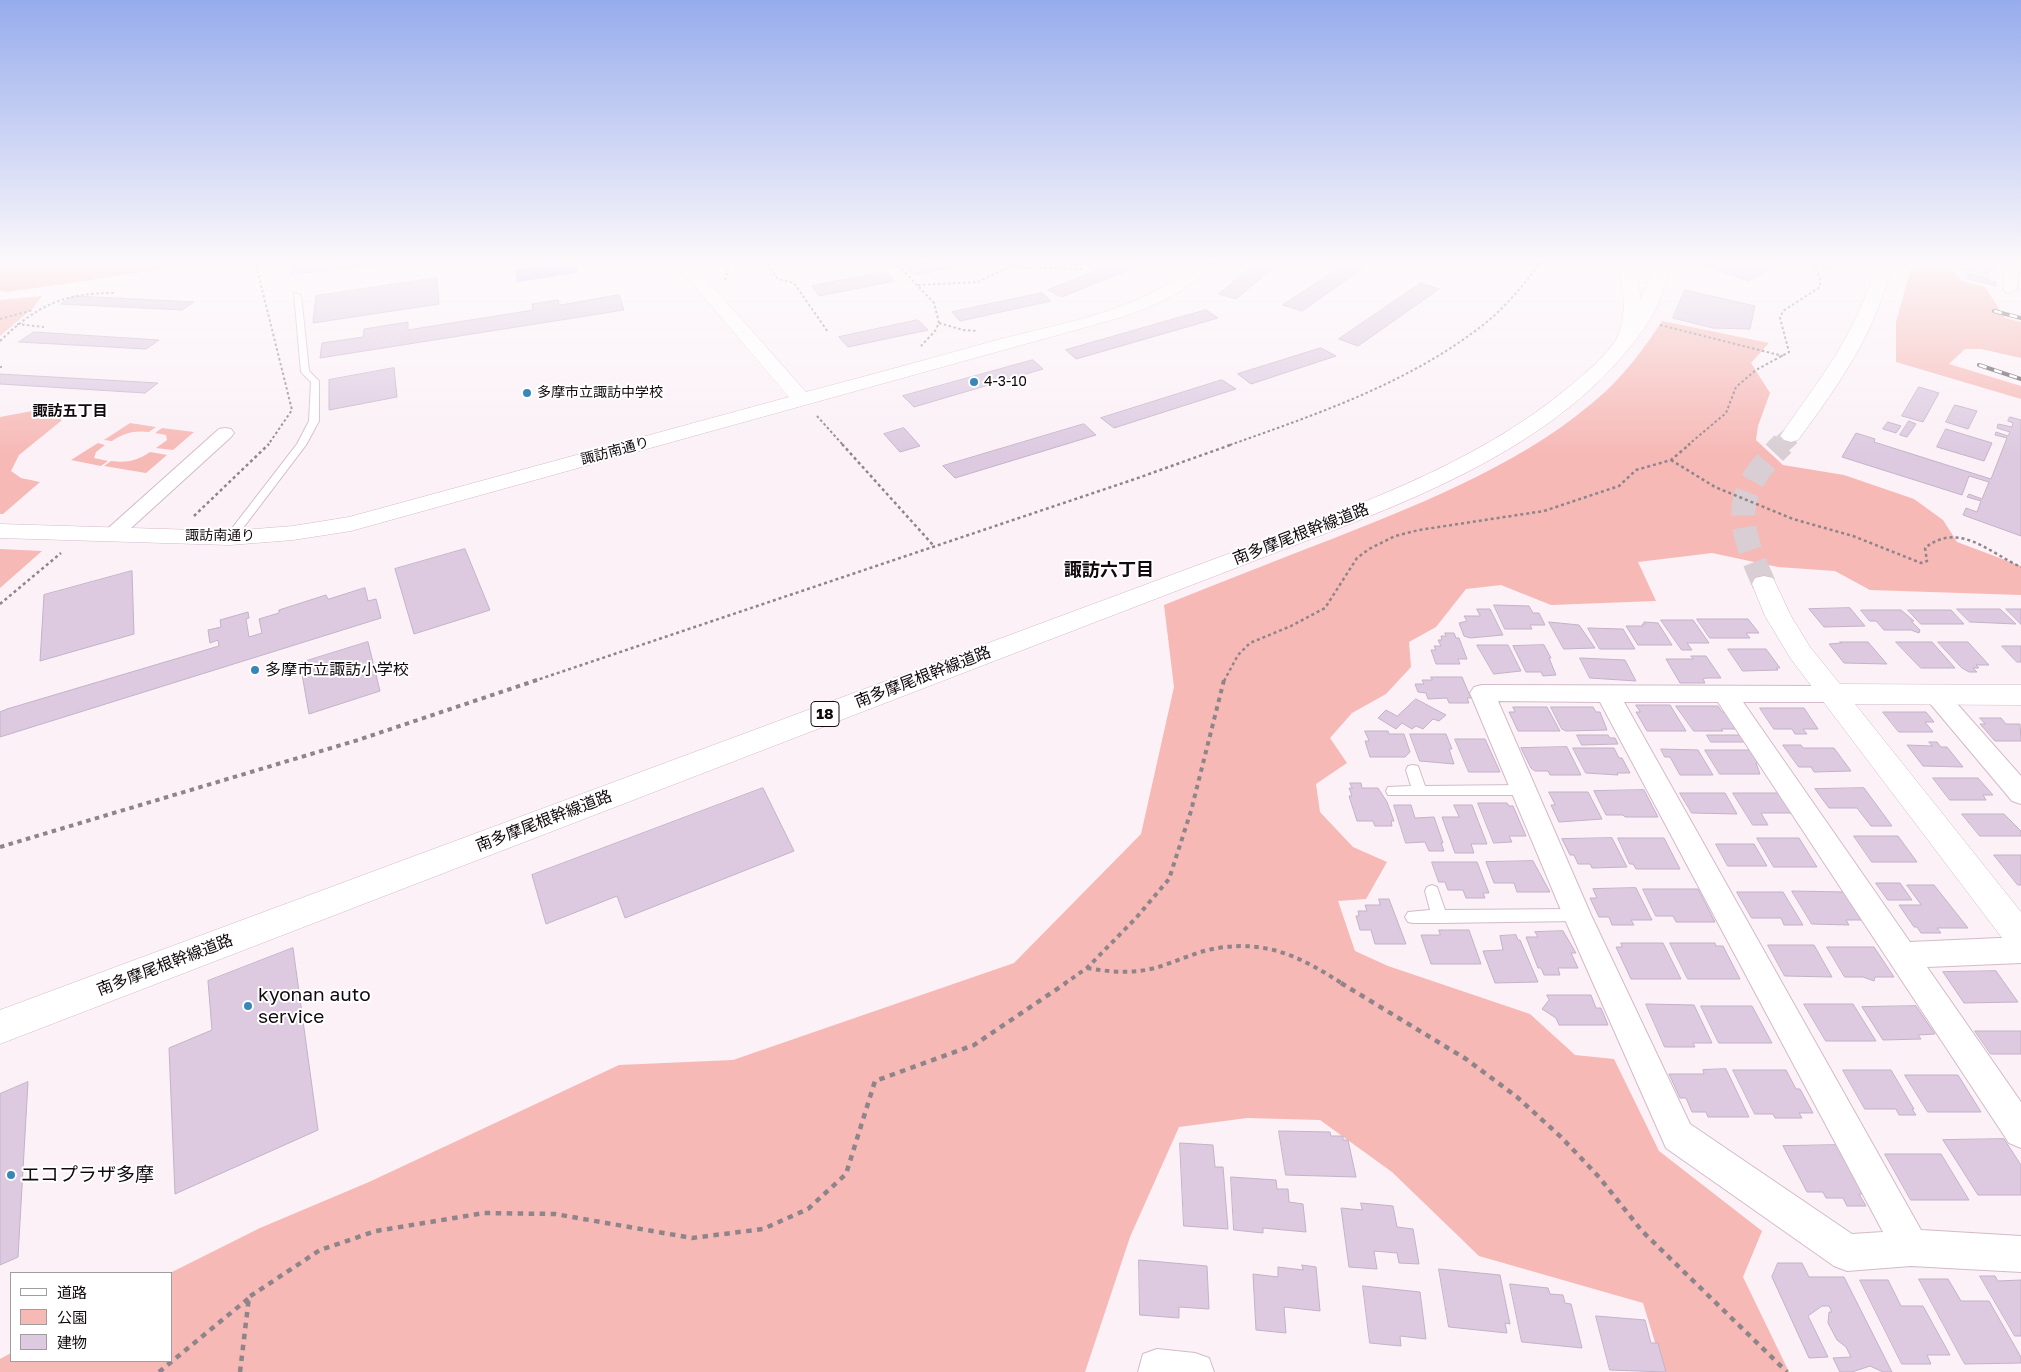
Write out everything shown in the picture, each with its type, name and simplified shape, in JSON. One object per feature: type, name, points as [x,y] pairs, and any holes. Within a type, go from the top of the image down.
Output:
[{"type":"street","points":[[737,325],[802,400]]},
{"type":"street","name":"諏訪南通り","points":[[0,530],[230,538],[293,534],[350,524],[1074,325]]},
{"type":"street","name":"南多摩尾根幹線道路","points":[[1620,350],[1630,325]]},
{"type":"street","name":"南多摩尾根幹線道路","points":[[0,1027],[1370,507],[1492,449],[1568,400],[1620,350],[1636,325]]},
{"type":"street","points":[[1791,436],[1860,336],[1864,325]]},
{"type":"street","points":[[112,535],[225,433]]},
{"type":"street","points":[[1764,584],[1778,616],[1800,653],[1830,694],[2021,937]]},
{"type":"street","points":[[2021,694],[1482,693],[1577,915],[1678,1136],[1847,1253],[1912,1248],[2021,1254]]},
{"type":"street","points":[[1608,694],[1912,1248]]},
{"type":"street","points":[[1725,694],[2021,1131]]},
{"type":"street","points":[[1936,695],[2021,794]]},
{"type":"street","points":[[1903,955],[2021,950]]},
{"type":"street","points":[[1157,1372],[1157,1368],[1195,1372]]},
{"type":"lane","points":[[230,538],[301,445],[314,421],[315,381],[305,372],[300,325]]},
{"type":"lane","points":[[1413,770],[1420,791]]},
{"type":"lane","points":[[1393,791],[1523,790]]},
{"type":"lane","points":[[1432,891],[1440,917]]},
{"type":"lane","points":[[1413,917],[1577,915]]},
{"type":"path","points":[[0,341],[15,325]]},
{"type":"path","points":[[26,325],[44,327]]},
{"type":"path","points":[[191,518],[274,438],[292,410],[271,325]]},
{"type":"path","points":[[823,325],[828,332]]},
{"type":"path","points":[[917,350],[935,331],[938,325]]},
{"type":"path","points":[[0,847],[358,740],[1135,479],[1341,404],[1418,367],[1454,346],[1483,325]]},
{"type":"path","points":[[1659,325],[1783,356]]},
{"type":"path","points":[[172,1361],[249,1298],[320,1250],[376,1231],[484,1213],[554,1214],[692,1238],[764,1229],[808,1209],[846,1174],[875,1081],[974,1045],[1086,968],[1136,918],[1169,879],[1192,811],[1224,680],[1238,655],[1250,643],[1291,626],[1325,608],[1344,581],[1356,558],[1395,536],[1419,530],[1523,516],[1544,511],[1619,486],[1636,470],[1671,460],[1726,413],[1736,387],[1756,370],[1789,352],[1782,325]]},
{"type":"path","points":[[802,400],[933,546]]},
{"type":"path","points":[[1671,460],[1715,487],[1793,519],[1853,536],[1921,563],[1927,561],[1925,548],[1934,538],[1946,534],[1964,538],[2021,567]]},
{"type":"path","points":[[0,604],[67,548]]},
{"type":"path","points":[[1086,968],[1118,973],[1154,968],[1216,948],[1238,946],[1271,949],[1303,959],[1466,1059],[1517,1097],[1599,1177],[1642,1231],[1788,1372]]},
{"type":"path","points":[[240,1372],[249,1298]]},
{"type":"path","points":[[159,1372],[171,1362]]},
{"type":"green space","points":[[0,325],[13,325],[0,336]]},
{"type":"green space","points":[[1659,325],[1682,325],[1769,343],[1751,363],[1770,393],[1758,426],[1756,440],[1783,465],[1844,475],[1914,499],[1943,520],[1957,542],[2021,566],[2021,595],[1870,590],[1835,571],[1778,567],[1712,553],[1638,562],[1656,601],[1551,605],[1501,585],[1466,589],[1436,627],[1409,642],[1411,667],[1386,694],[1352,713],[1330,738],[1347,763],[1316,784],[1320,812],[1353,847],[1387,862],[1366,899],[1338,901],[1355,951],[1388,966],[1530,1014],[1575,1055],[1614,1059],[1659,1151],[1762,1231],[1743,1277],[1789,1372],[1664,1372],[1643,1303],[1479,1256],[1392,1172],[1320,1120],[1247,1118],[1179,1127],[1130,1237],[1085,1372],[0,1372],[0,1359],[10,1354],[10,1362],[172,1362],[172,1272],[260,1228],[369,1182],[619,1065],[733,1060],[1014,963],[1141,834],[1174,687],[1164,605],[1408,508],[1443,493],[1512,458],[1577,416],[1622,375]]},
{"type":"green space","points":[[1896,325],[2021,325],[2021,358],[1981,349],[1965,349],[1949,364],[2021,386],[2021,399],[1896,362]]},
{"type":"green space","points":[[32,411],[62,411],[61,421],[19,455],[11,471],[21,478],[40,482],[3,514],[0,514],[0,417]]},
{"type":"green space","points":[[130,423],[156,427],[149,432],[139,431],[125,434],[112,441],[104,440]]},
{"type":"green space","points":[[162,428],[194,432],[173,450],[156,448],[167,440],[166,435],[155,433]]},
{"type":"green space","points":[[98,443],[105,445],[96,452],[94,458],[108,461],[101,466],[71,460]]},
{"type":"green space","points":[[150,452],[167,455],[146,473],[104,466],[111,461],[122,462],[136,459]]},
{"type":"green space","points":[[0,549],[42,551],[0,588]]},
{"type":"building","points":[[389,325],[408,325],[408,330],[439,325],[529,325],[320,358],[322,343],[363,337],[364,329]]},
{"type":"building","points":[[895,325],[923,325],[928,330],[848,347],[839,337]]},
{"type":"building","points":[[1153,325],[1194,325],[1076,359],[1066,350]]},
{"type":"building","points":[[1359,325],[1388,325],[1358,346],[1339,339]]},
{"type":"building","points":[[1701,325],[1751,325],[1750,329],[1713,328]]},
{"type":"building","points":[[34,332],[159,340],[146,349],[19,342]]},
{"type":"building","points":[[1321,348],[1336,356],[1251,384],[1238,374]]},
{"type":"building","name":"4-3-10","points":[[1033,360],[1043,369],[914,407],[903,396]]},
{"type":"building","points":[[394,368],[397,397],[329,410],[329,380]]},
{"type":"building","points":[[0,374],[158,383],[145,393],[0,384]]},
{"type":"building","points":[[1222,380],[1236,389],[1114,428],[1101,418]]},
{"type":"building","points":[[1919,387],[1939,393],[1923,422],[1902,416]]},
{"type":"building","points":[[1955,405],[1977,411],[1968,429],[1946,422]]},
{"type":"building","points":[[2010,417],[2021,420],[2021,536],[1963,515],[1966,508],[1977,512],[1981,501],[1967,497],[1969,494],[1982,499],[1989,482],[1969,476],[1962,495],[1842,457],[1856,433],[1875,439],[1874,442],[1991,479],[2007,438],[1995,435],[1996,432],[2008,436],[2010,432],[1997,428],[1998,424],[2012,427],[2013,423],[2008,421]]},
{"type":"building","points":[[1909,421],[1916,424],[1907,437],[1900,435]]},
{"type":"building","points":[[1888,422],[1901,426],[1896,433],[1883,429]]},
{"type":"building","points":[[1084,424],[1096,435],[955,478],[943,466]]},
{"type":"building","points":[[904,428],[920,446],[900,452],[884,434]]},
{"type":"building","points":[[1946,429],[1992,443],[1984,461],[1937,447]]},
{"type":"building","points":[[465,549],[490,610],[414,634],[395,569]]},
{"type":"building","points":[[132,571],[134,634],[40,661],[44,595]]},
{"type":"building","points":[[365,588],[368,601],[376,599],[381,618],[0,737],[0,712],[7,709],[219,646],[218,640],[210,643],[208,630],[221,627],[220,620],[248,612],[249,618],[246,619],[249,637],[262,633],[259,619],[279,613],[279,610],[326,595],[328,599]]},
{"type":"building","points":[[1494,605],[1529,606],[1533,613],[1539,613],[1545,625],[1530,625],[1532,629],[1505,629]]},
{"type":"building","points":[[1850,608],[1865,626],[1824,627],[1809,609]]},
{"type":"building","points":[[1477,609],[1490,609],[1503,635],[1470,638],[1464,636],[1459,623],[1467,621],[1464,616],[1480,616]]},
{"type":"building","points":[[1957,609],[2000,609],[2016,624],[1970,622]]},
{"type":"building","points":[[2006,609],[2021,609],[2021,624]]},
{"type":"building","points":[[1861,610],[1901,610],[1914,621],[1911,621],[1920,630],[1919,633],[1911,630],[1884,630],[1876,621],[1870,621]]},
{"type":"building","points":[[1908,610],[1951,610],[1964,624],[1921,624]]},
{"type":"building","points":[[1697,619],[1748,619],[1759,633],[1746,633],[1750,638],[1710,638]]},
{"type":"building","points":[[1661,620],[1693,620],[1709,643],[1687,643],[1692,650],[1682,650]]},
{"type":"building","points":[[1549,622],[1579,625],[1595,648],[1564,649]]},
{"type":"building","points":[[1644,622],[1658,623],[1672,645],[1638,645],[1626,626],[1643,626]]},
{"type":"building","points":[[1588,628],[1623,629],[1635,649],[1600,649]]},
{"type":"building","points":[[1445,633],[1454,633],[1456,638],[1459,638],[1467,659],[1458,659],[1460,664],[1436,664],[1431,650],[1436,650],[1434,646],[1441,646],[1438,640],[1442,640],[1441,636],[1446,636]]},
{"type":"building","points":[[368,642],[380,691],[309,714],[300,663]]},
{"type":"building","points":[[1868,642],[1887,664],[1844,663],[1829,644]]},
{"type":"building","points":[[1896,642],[1932,642],[1955,668],[1921,668]]},
{"type":"building","points":[[1938,642],[1968,642],[1989,665],[1976,665],[1979,668],[1973,668],[1977,672],[1969,672],[1962,668]]},
{"type":"building","points":[[1477,645],[1508,645],[1521,671],[1494,674]]},
{"type":"building","points":[[1544,645],[1551,658],[1549,658],[1556,675],[1543,676],[1541,672],[1526,672],[1513,646]]},
{"type":"building","points":[[2002,646],[2021,646],[2021,662],[2017,662]]},
{"type":"building","points":[[1728,649],[1766,649],[1780,668],[1776,668],[1778,670],[1743,671]]},
{"type":"building","points":[[1691,656],[1706,656],[1721,678],[1706,678],[1703,679],[1705,683],[1680,683],[1666,659],[1693,659]]},
{"type":"building","points":[[1580,658],[1625,660],[1636,681],[1590,678]]},
{"type":"building","points":[[1431,677],[1462,677],[1471,698],[1467,698],[1469,703],[1449,703],[1447,698],[1428,699],[1426,693],[1418,692],[1415,684],[1424,684],[1422,680],[1432,680]]},
{"type":"building","points":[[1416,699],[1446,715],[1439,721],[1433,719],[1423,729],[1416,726],[1412,729],[1402,723],[1396,729],[1378,718],[1386,710],[1397,716]]},
{"type":"building","points":[[1636,705],[1670,705],[1686,731],[1647,731],[1636,712],[1640,712]]},
{"type":"building","points":[[1676,706],[1718,706],[1722,712],[1727,712],[1736,726],[1733,726],[1735,729],[1694,731]]},
{"type":"building","points":[[1513,707],[1547,707],[1560,731],[1518,731],[1509,712],[1515,712]]},
{"type":"building","points":[[1551,707],[1593,707],[1596,712],[1600,712],[1607,730],[1566,731],[1562,729]]},
{"type":"building","points":[[1760,708],[1804,708],[1818,729],[1803,729],[1807,734],[1795,734],[1792,729],[1774,729]]},
{"type":"building","points":[[1883,712],[1926,712],[1934,722],[1925,722],[1933,732],[1899,732]]},
{"type":"building","points":[[1980,718],[2001,718],[2006,724],[2020,724],[2021,741],[1995,741],[1980,724],[1985,724]]},
{"type":"building","points":[[1365,731],[1388,731],[1389,734],[1404,734],[1410,752],[1405,757],[1370,757],[1365,741],[1369,741]]},
{"type":"building","points":[[1410,734],[1446,734],[1452,749],[1449,749],[1454,764],[1420,761]]},
{"type":"building","points":[[1577,735],[1608,735],[1610,738],[1615,738],[1618,744],[1582,745]]},
{"type":"building","points":[[1707,735],[1740,735],[1744,742],[1711,742]]},
{"type":"building","points":[[1455,739],[1485,739],[1500,772],[1469,772]]},
{"type":"building","points":[[1929,742],[1937,742],[1941,747],[1947,747],[1963,767],[1923,766],[1907,745],[1932,746]]},
{"type":"building","points":[[1783,745],[1801,745],[1803,748],[1834,748],[1851,771],[1814,772],[1811,767],[1799,767]]},
{"type":"building","points":[[1567,747],[1581,775],[1550,775],[1548,771],[1535,771],[1531,768],[1521,748]]},
{"type":"building","points":[[1573,748],[1614,748],[1630,773],[1617,773],[1618,775],[1586,773]]},
{"type":"building","points":[[1661,749],[1698,750],[1713,775],[1680,775],[1670,757],[1665,757]]},
{"type":"building","points":[[1705,750],[1751,750],[1760,763],[1756,763],[1760,774],[1720,774]]},
{"type":"building","points":[[1933,778],[1978,778],[1993,795],[1983,795],[1986,800],[1950,800]]},
{"type":"building","points":[[1350,783],[1361,783],[1362,788],[1378,788],[1387,802],[1394,821],[1391,821],[1392,826],[1375,826],[1373,821],[1357,821],[1349,796],[1352,796],[1349,788],[1352,788]]},
{"type":"building","points":[[763,788],[794,851],[625,918],[617,896],[546,924],[532,875]]},
{"type":"building","points":[[1864,788],[1892,826],[1871,826],[1857,808],[1829,808],[1815,789]]},
{"type":"building","points":[[1644,790],[1658,817],[1606,815],[1594,791]]},
{"type":"building","points":[[1549,792],[1588,792],[1602,819],[1559,822],[1551,805],[1555,805]]},
{"type":"building","points":[[1680,793],[1725,793],[1737,814],[1692,813]]},
{"type":"building","points":[[1733,793],[1779,793],[1792,813],[1761,813],[1768,825],[1753,825]]},
{"type":"building","points":[[1478,803],[1507,803],[1509,806],[1513,806],[1526,836],[1509,836],[1512,842],[1494,843]]},
{"type":"building","points":[[1394,805],[1411,805],[1415,818],[1434,817],[1444,851],[1429,851],[1425,842],[1406,843]]},
{"type":"building","points":[[1454,805],[1472,805],[1487,844],[1471,844],[1474,853],[1455,853],[1442,817],[1459,817]]},
{"type":"building","points":[[1962,814],[2004,814],[2021,831],[2021,836],[1980,836]]},
{"type":"building","points":[[1854,836],[1898,836],[1917,862],[1872,862]]},
{"type":"building","points":[[1612,838],[1627,867],[1592,868],[1590,864],[1578,864],[1574,855],[1570,855],[1562,839]]},
{"type":"building","points":[[1618,838],[1664,838],[1680,869],[1636,869],[1633,864],[1630,864]]},
{"type":"building","points":[[1757,838],[1799,838],[1817,867],[1774,867]]},
{"type":"building","points":[[1716,844],[1754,844],[1767,866],[1728,866]]},
{"type":"building","points":[[1994,855],[2021,855],[2021,885],[2018,885]]},
{"type":"building","points":[[1533,861],[1550,892],[1517,892],[1514,883],[1494,883],[1486,862]]},
{"type":"building","points":[[1432,862],[1477,862],[1489,893],[1483,893],[1485,898],[1466,898],[1463,890],[1448,890],[1445,882],[1439,882]]},
{"type":"building","points":[[1876,883],[1900,883],[1912,900],[1888,900]]},
{"type":"building","points":[[1907,885],[1934,885],[1968,928],[1937,928],[1941,933],[1921,933],[1917,927],[1914,927],[1899,905],[1921,905]]},
{"type":"building","points":[[1636,888],[1652,920],[1631,920],[1634,925],[1612,925],[1609,917],[1599,917],[1590,898],[1597,898],[1593,889]]},
{"type":"building","points":[[1643,889],[1698,889],[1715,922],[1676,922],[1673,916],[1656,916]]},
{"type":"building","points":[[1792,891],[1844,892],[1861,920],[1846,920],[1849,925],[1812,924]]},
{"type":"building","points":[[1737,892],[1783,892],[1803,925],[1784,925],[1781,918],[1752,918]]},
{"type":"building","points":[[1379,899],[1389,899],[1406,944],[1375,944],[1371,930],[1360,930],[1356,916],[1359,916],[1358,911],[1367,911],[1365,905],[1380,905]]},
{"type":"building","points":[[1439,930],[1469,930],[1481,964],[1431,964],[1421,935],[1440,935]]},
{"type":"building","points":[[1563,931],[1576,953],[1571,953],[1578,968],[1558,968],[1560,975],[1544,975],[1541,968],[1538,968],[1526,937],[1538,937],[1535,932]]},
{"type":"building","points":[[1516,935],[1518,940],[1520,940],[1538,982],[1495,983],[1483,951],[1503,950],[1500,936]]},
{"type":"building","points":[[1621,943],[1663,943],[1681,979],[1631,979],[1616,947],[1622,947]]},
{"type":"building","points":[[1670,943],[1715,943],[1716,946],[1723,946],[1740,979],[1688,979]]},
{"type":"building","points":[[1768,945],[1814,945],[1832,977],[1785,976]]},
{"type":"building","points":[[1827,947],[1874,947],[1894,977],[1875,977],[1874,981],[1863,977],[1845,977]]},
{"type":"building","points":[[293,948],[318,1130],[175,1194],[169,1048],[212,1030],[208,981]]},
{"type":"building","points":[[1996,971],[2018,1002],[1964,1003],[1943,972]]},
{"type":"building","points":[[1547,995],[1591,995],[1596,1008],[1601,1008],[1608,1025],[1559,1025],[1556,1018],[1542,1009],[1549,1000]]},
{"type":"building","points":[[1646,1004],[1694,1005],[1712,1043],[1693,1043],[1695,1047],[1665,1047]]},
{"type":"building","points":[[1804,1004],[1853,1004],[1876,1041],[1826,1041]]},
{"type":"building","points":[[1701,1006],[1752,1006],[1772,1043],[1719,1043]]},
{"type":"building","points":[[1916,1006],[1935,1034],[1918,1035],[1921,1039],[1883,1040],[1862,1007]]},
{"type":"building","points":[[1975,1031],[2021,1031],[2021,1054],[1991,1054]]},
{"type":"building","points":[[1726,1069],[1749,1117],[1708,1117],[1706,1112],[1692,1112],[1686,1098],[1680,1098],[1669,1074],[1704,1074],[1703,1070]]},
{"type":"building","points":[[1733,1070],[1786,1070],[1796,1089],[1800,1089],[1813,1113],[1799,1113],[1802,1118],[1775,1118],[1773,1114],[1755,1114]]},
{"type":"building","points":[[1843,1070],[1891,1070],[1916,1115],[1899,1115],[1896,1109],[1865,1109]]},
{"type":"building","points":[[1905,1075],[1958,1075],[1981,1112],[1928,1112]]},
{"type":"building","name":"エコプラザ多摩","points":[[28,1082],[18,1257],[0,1265],[0,1094]]},
{"type":"building","points":[[1279,1131],[1330,1132],[1331,1136],[1343,1136],[1343,1140],[1348,1140],[1356,1177],[1286,1175]]},
{"type":"building","points":[[2004,1139],[2021,1165],[2021,1195],[1978,1195],[1943,1140]]},
{"type":"building","points":[[1180,1143],[1213,1145],[1215,1167],[1223,1167],[1228,1229],[1184,1226]]},
{"type":"building","points":[[1838,1145],[1865,1194],[1859,1194],[1866,1206],[1847,1206],[1843,1198],[1826,1198],[1823,1192],[1807,1192],[1783,1146]]},
{"type":"building","points":[[1885,1154],[1941,1154],[1969,1200],[1911,1200]]},
{"type":"building","points":[[1231,1177],[1276,1180],[1277,1189],[1288,1189],[1289,1202],[1303,1204],[1306,1232],[1263,1228],[1263,1233],[1234,1230]]},
{"type":"building","points":[[1361,1203],[1393,1206],[1397,1227],[1413,1229],[1419,1264],[1399,1263],[1397,1253],[1374,1251],[1377,1269],[1349,1267],[1341,1208],[1362,1210]]},
{"type":"building","points":[[1139,1260],[1207,1266],[1209,1309],[1179,1307],[1179,1318],[1140,1315]]},
{"type":"building","points":[[1778,1263],[1802,1263],[1809,1277],[1844,1277],[1892,1372],[1883,1372],[1870,1366],[1852,1372],[1840,1372],[1833,1358],[1851,1357],[1846,1347],[1837,1340],[1828,1323],[1829,1312],[1832,1312],[1829,1306],[1822,1306],[1808,1316],[1828,1357],[1809,1358],[1772,1277]]},
{"type":"building","points":[[1302,1265],[1316,1267],[1320,1311],[1284,1307],[1286,1333],[1256,1330],[1253,1274],[1278,1277],[1278,1267],[1303,1270]]},
{"type":"building","points":[[1439,1269],[1500,1275],[1510,1324],[1505,1323],[1507,1333],[1449,1327]]},
{"type":"building","points":[[1980,1276],[1995,1276],[1998,1281],[2021,1280],[2021,1336],[2015,1336]]},
{"type":"building","points":[[1919,1279],[1948,1279],[1961,1301],[1989,1301],[2021,1357],[2021,1363],[1965,1364]]},
{"type":"building","points":[[1860,1280],[1888,1280],[1901,1306],[1923,1306],[1950,1355],[1927,1355],[1931,1364],[1902,1364]]},
{"type":"building","points":[[1510,1284],[1548,1288],[1550,1294],[1563,1295],[1565,1303],[1571,1304],[1582,1348],[1522,1342]]},
{"type":"building","points":[[1363,1286],[1420,1292],[1426,1339],[1400,1336],[1401,1346],[1370,1343]]},
{"type":"building","points":[[1596,1316],[1645,1320],[1651,1343],[1658,1343],[1666,1372],[1610,1370]]},
{"type":"tunnel","points":[[1781,445],[1791,436]]},
{"type":"tunnel","points":[[1764,584],[1748,543],[1744,525],[1744,509],[1747,494],[1754,478],[1783,444]]},
{"type":"railway","points":[[1979,365],[2021,379]]},
{"type":"place","name":"4-3-10","points":[[974,382]]},
{"type":"place","name":"多摩市立諏訪中学校","points":[[527,393]]},
{"type":"place","name":"多摩市立諏訪小学校","points":[[255,670]]},
{"type":"place","name":"kyonan auto service","points":[[248,1006]]},
{"type":"place","name":"エコプラザ多摩","points":[[11,1175]]},
{"type":"district","name":"諏訪五丁目","points":[[70,411]]},
{"type":"district","name":"諏訪六丁目","points":[[1109,570]]}]
